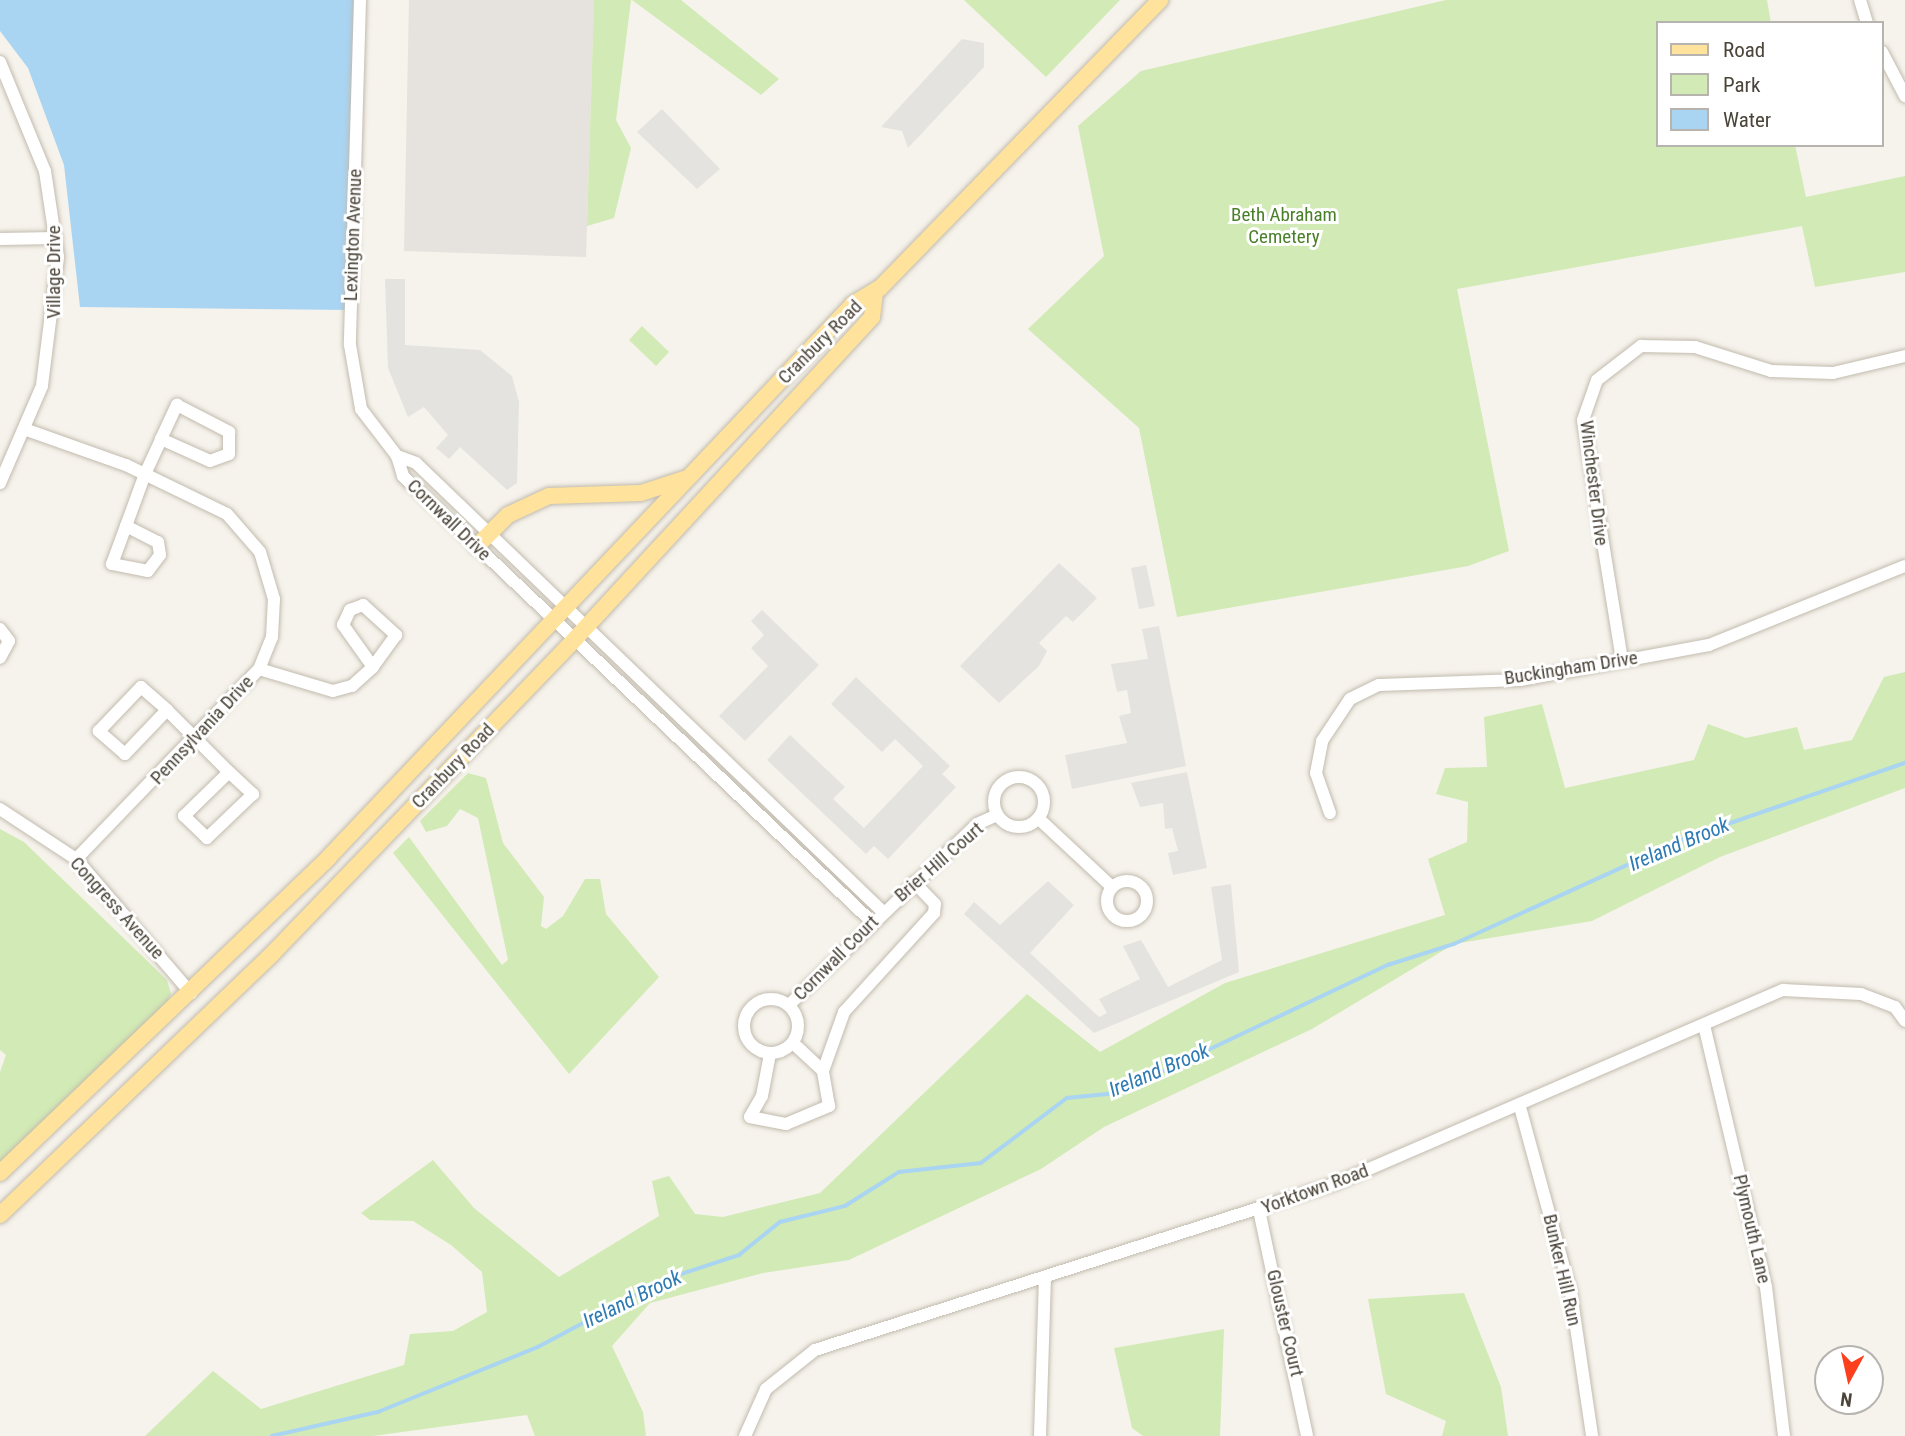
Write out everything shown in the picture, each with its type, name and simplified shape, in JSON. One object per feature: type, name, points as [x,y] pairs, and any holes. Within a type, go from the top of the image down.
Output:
[{"type":"main road","name":"Cranbury Road","points":[[0,1173],[191,993],[329,857],[563,603],[690,477],[853,304],[875,292],[1160,0]]},
{"type":"main road","name":"Cranbury Road","points":[[0,1215],[273,953],[575,639],[872,317],[875,292]]},
{"type":"main road","points":[[477,546],[525,504],[549,496],[641,493],[690,477]]},
{"type":"street","name":"Lexington Avenue","points":[[360,0],[350,345],[361,409],[397,456]]},
{"type":"street","points":[[1860,0],[1866,21]]},
{"type":"street","points":[[1884,56],[1905,96]]},
{"type":"street","name":"Village Drive","points":[[0,62],[33,130],[56,239],[52,344],[27,430],[0,483]]},
{"type":"street","points":[[0,239],[56,239]]},
{"type":"street","name":"Winchester Drive","points":[[1622,660],[1583,419],[1597,380],[1641,346],[1695,347],[1771,372],[1833,373],[1905,356]]},
{"type":"street","points":[[126,526],[153,535],[158,562],[141,573],[111,564],[145,474],[161,439],[177,404],[222,427],[232,447],[223,458],[210,461],[161,439]]},
{"type":"street","name":"Pennsylvania Drive","points":[[27,430],[145,474],[227,514],[260,552],[275,612],[259,669],[196,738],[76,859]]},
{"type":"street","name":"Cornwall Drive","points":[[397,456],[416,463],[883,912]]},
{"type":"street","name":"Cornwall Drive","points":[[397,456],[403,476],[872,922]]},
{"type":"street","name":"Buckingham Drive","points":[[1330,813],[1316,773],[1332,720],[1350,699],[1379,685],[1520,680],[1709,645],[1905,566]]},
{"type":"street","points":[[259,669],[332,691],[352,686],[373,667],[396,635],[371,607],[355,607],[345,617],[344,633],[373,667]]},
{"type":"street","points":[[0,629],[9,641],[0,658]]},
{"type":"street","points":[[166,710],[125,754],[99,731],[141,687],[166,710],[196,738],[253,794],[207,838],[184,816],[229,772]]},
{"type":"street","points":[[1021,777],[1043,794],[1038,818],[1017,827],[998,815],[996,790],[1021,777]]},
{"type":"street","name":"Congress Avenue","points":[[0,809],[76,859],[191,993]]},
{"type":"street","name":"Brier Hill Court","points":[[883,912],[977,824],[998,815]]},
{"type":"street","points":[[1038,818],[1112,887]]},
{"type":"street","points":[[770,1054],[762,1096],[750,1117],[765,1125],[786,1124],[829,1106],[822,1072],[844,1013],[934,913],[935,904],[914,882]]},
{"type":"street","name":"Cornwall Court","points":[[789,1005],[883,912]]},
{"type":"street","name":"Yorktown Road","points":[[745,1436],[766,1389],[804,1356],[1259,1210],[1520,1107],[1783,990],[1861,994],[1904,1015]]},
{"type":"street","points":[[770,1054],[747,1039],[747,1012],[771,998],[789,1005],[798,1019],[793,1044]]},
{"type":"street","name":"Plymouth Lane","points":[[1704,1025],[1766,1287],[1784,1436]]},
{"type":"street","points":[[793,1044],[822,1072]]},
{"type":"street","points":[[770,1054],[793,1044]]},
{"type":"street","name":"Bunker Hill Run","points":[[1520,1107],[1571,1293],[1592,1436]]},
{"type":"street","name":"Glouster Court","points":[[1259,1210],[1307,1436]]},
{"type":"street","points":[[1040,1436],[1045,1279]]},
{"type":"shaded area","points":[[409,0],[594,0],[586,257],[404,251]]},
{"type":"shaded area","points":[[962,39],[984,43],[984,67],[908,148],[902,131],[881,127]]},
{"type":"shaded area","points":[[662,109],[720,169],[697,189],[637,132]]},
{"type":"shaded area","points":[[385,279],[405,279],[405,345],[480,350],[512,376],[519,402],[517,483],[507,490],[460,447],[449,459],[436,448],[448,435],[424,407],[408,417],[388,368]]},
{"type":"shaded area","points":[[1059,563],[1097,598],[1073,622],[1066,616],[1039,643],[1047,651],[1039,666],[999,703],[960,666]]},
{"type":"shaded area","points":[[1146,565],[1155,606],[1139,609],[1131,568]]},
{"type":"shaded area","points":[[762,610],[819,665],[745,741],[719,716],[768,666],[751,648],[764,635],[751,621]]},
{"type":"shaded area","points":[[1159,626],[1186,766],[1072,789],[1065,755],[1127,743],[1119,716],[1131,713],[1127,690],[1117,692],[1111,664],[1148,659],[1142,629]]},
{"type":"shaded area","points":[[856,677],[950,766],[942,774],[956,787],[888,859],[874,846],[866,854],[767,760],[790,735],[845,787],[833,799],[864,828],[923,766],[895,739],[882,752],[831,704]]},
{"type":"shaded area","points":[[1187,772],[1207,868],[1173,875],[1168,853],[1178,851],[1172,828],[1165,829],[1163,803],[1140,807],[1131,783]]},
{"type":"shaded area","points":[[1048,881],[1074,905],[1030,953],[1099,1017],[1107,1013],[1099,999],[1140,979],[1123,946],[1141,940],[1168,987],[1222,960],[1211,887],[1231,884],[1239,972],[1094,1033],[964,914],[974,902],[1000,925]]},
{"type":"green space","points":[[594,0],[631,0],[616,120],[631,148],[614,218],[587,226]]},
{"type":"green space","points":[[632,0],[681,0],[779,79],[761,95]]},
{"type":"green space","points":[[964,0],[1120,0],[1046,77]]},
{"type":"green space","name":"Beth Abraham Cemetery","points":[[1446,0],[1767,0],[1771,21],[1657,21],[1657,147],[1795,147],[1806,197],[1905,176],[1905,272],[1815,287],[1802,226],[1457,289],[1509,551],[1468,566],[1177,617],[1139,428],[1028,329],[1104,256],[1078,126],[1141,71]]},
{"type":"green space","points":[[642,326],[669,352],[656,366],[629,340]]},
{"type":"green space","points":[[1905,672],[1905,788],[1720,857],[1592,921],[1454,944],[1312,1029],[1104,1127],[1041,1169],[849,1260],[763,1273],[650,1303],[612,1346],[643,1412],[646,1436],[535,1436],[527,1415],[373,1436],[145,1436],[213,1371],[261,1409],[404,1365],[410,1334],[453,1331],[487,1312],[482,1272],[451,1245],[413,1221],[370,1220],[361,1213],[433,1160],[474,1208],[559,1277],[659,1216],[652,1181],[669,1176],[695,1214],[723,1217],[820,1193],[1027,994],[1100,1052],[1225,983],[1445,915],[1428,859],[1467,842],[1468,802],[1436,794],[1445,768],[1487,767],[1484,717],[1542,704],[1565,788],[1694,760],[1708,724],[1746,738],[1797,727],[1804,750],[1852,740],[1884,677]]},
{"type":"green space","points":[[468,773],[486,778],[503,843],[544,897],[541,926],[546,929],[563,916],[585,879],[600,879],[606,914],[659,977],[569,1074],[393,853],[409,837],[502,965],[508,960],[478,818],[460,809],[447,826],[426,832],[420,821]]},
{"type":"green space","points":[[0,829],[24,842],[167,980],[171,994],[165,1008],[0,1163],[0,1072],[6,1055],[0,1050]]},
{"type":"green space","points":[[1464,1293],[1501,1387],[1508,1436],[1442,1436],[1446,1421],[1386,1394],[1368,1299]]},
{"type":"green space","points":[[1224,1329],[1220,1436],[1143,1436],[1132,1428],[1114,1348]]},
{"type":"water","points":[[0,0],[360,0],[351,310],[80,307],[64,165],[28,68],[0,31]]},
{"type":"waterway","name":"Ireland Brook","points":[[272,1436],[378,1412],[538,1347],[666,1279],[739,1255],[780,1222],[845,1206],[899,1172],[981,1163],[1067,1098],[1117,1093],[1388,965],[1454,944],[1684,839],[1905,763]]}]
